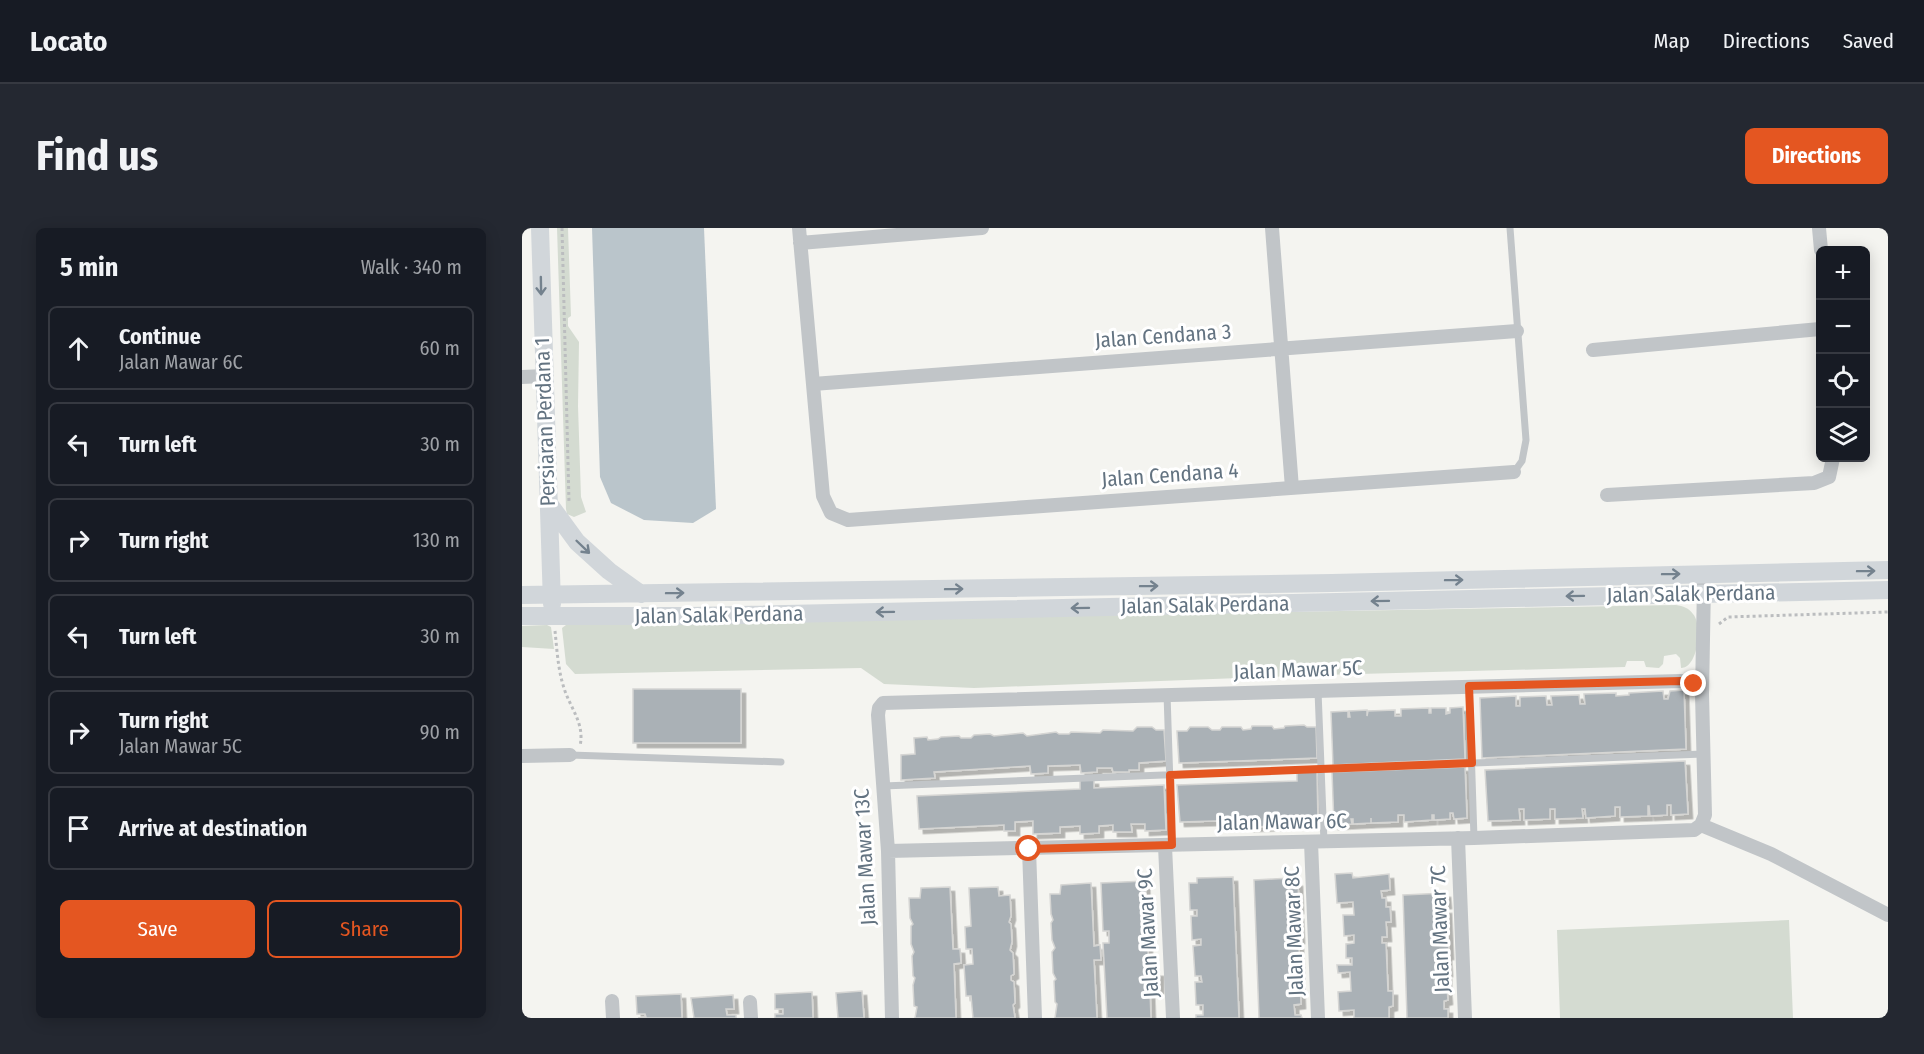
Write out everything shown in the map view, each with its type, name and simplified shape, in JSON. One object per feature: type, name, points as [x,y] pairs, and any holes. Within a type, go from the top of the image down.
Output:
[{"type":"street","name":"Persiaran Perdana 1","points":[[540,228],[552,615]]},
{"type":"street","points":[[799,228],[813,384]]},
{"type":"street","points":[[800,243],[982,228]]},
{"type":"street","points":[[1272,228],[1292,488]]},
{"type":"street","points":[[1819,228],[1821,246]]},
{"type":"street","points":[[1593,350],[1816,329]]},
{"type":"street","name":"Jalan Cendana 3","points":[[813,384],[1517,331]]},
{"type":"street","points":[[522,377],[544,376]]},
{"type":"street","name":"Jalan Cendana 4","points":[[813,384],[823,496],[831,513],[848,519],[1514,472]]},
{"type":"street","points":[[1607,495],[1814,483],[1829,477],[1832,462]]},
{"type":"street","points":[[548,501],[577,542],[609,571],[641,594]]},
{"type":"street","name":"Jalan Salak Perdana","points":[[522,595],[1320,583],[1888,570]]},
{"type":"street","points":[[1704,574],[1702,694],[1705,815],[1701,825],[1771,854],[1888,915]]},
{"type":"street","name":"Jalan Salak Perdana","points":[[522,616],[703,616],[1888,590]]},
{"type":"street","name":"Jalan Mawar 5C","points":[[890,702],[1681,681],[1694,684],[1702,694]]},
{"type":"street","name":"Jalan Mawar 13C","points":[[890,702],[883,703],[878,715],[888,851],[892,1018]]},
{"type":"street","points":[[522,756],[570,756]]},
{"type":"street","name":"Jalan Mawar 6C","points":[[888,851],[1678,832],[1694,830],[1701,825]]},
{"type":"street","name":"Jalan Mawar 7C","points":[[1458,838],[1465,1018]]},
{"type":"street","name":"Jalan Mawar 8C","points":[[1317,842],[1318,1018]]},
{"type":"street","name":"Jalan Mawar 9C","points":[[1169,845],[1173,1018]]},
{"type":"street","points":[[1029,849],[1035,1018]]},
{"type":"street","points":[[612,1002],[613,1018]]},
{"type":"street","points":[[750,1002],[751,1018]]},
{"type":"lane","points":[[1510,228],[1526,440],[1522,461],[1514,472]]},
{"type":"lane","points":[[1469,686],[1474,838]]},
{"type":"lane","points":[[1317,842],[1321,769],[1318,691]]},
{"type":"lane","points":[[1167,694],[1170,775],[1169,845]]},
{"type":"lane","points":[[883,786],[1703,754]]},
{"type":"lane","points":[[570,756],[781,762]]},
{"type":"path","points":[[562,228],[570,509]]},
{"type":"path","points":[[1703,638],[1728,617],[1888,612]]},
{"type":"path","points":[[552,615],[564,688],[575,711],[581,736],[579,749],[570,756]]},
{"type":"shaded area","points":[[557,228],[568,228],[571,316],[568,318],[568,326],[579,342],[578,406],[581,497],[586,512],[574,517],[567,514],[566,509]]},
{"type":"shaded area","points":[[592,228],[704,228],[716,509],[693,523],[644,520],[611,503],[600,477]]},
{"type":"shaded area","points":[[1676,605],[1691,612],[1698,627],[1695,654],[1687,666],[1681,668],[1680,658],[1676,654],[1664,656],[1663,664],[1659,668],[1646,667],[1644,661],[1627,661],[1625,667],[974,688],[884,684],[861,668],[575,674],[566,664],[562,628],[566,625]]},
{"type":"shaded area","points":[[547,625],[551,627],[554,649],[522,647],[522,626]]},
{"type":"shaded area","points":[[1789,920],[1793,1018],[1560,1018],[1557,930]]},
{"type":"building","points":[[633,689],[741,689],[741,743],[633,743]]},
{"type":"building","points":[[1684,690],[1686,749],[1482,758],[1480,698],[1516,696],[1516,706],[1520,706],[1520,697],[1546,696],[1547,705],[1552,705],[1551,696],[1579,695],[1580,704],[1585,704],[1584,694],[1616,693],[1616,696],[1663,691],[1664,699],[1668,699],[1670,691]]},
{"type":"building","points":[[1463,707],[1465,759],[1333,765],[1331,712],[1348,711],[1348,717],[1350,717],[1349,711],[1367,710],[1367,716],[1368,711],[1395,710],[1395,716],[1401,716],[1401,709],[1429,708],[1429,713],[1431,713],[1431,708],[1446,708],[1446,714],[1450,713],[1450,708]]},
{"type":"building","points":[[1304,725],[1316,727],[1317,758],[1179,763],[1177,731],[1187,731],[1190,727],[1220,730],[1222,727],[1241,727],[1243,730],[1251,729],[1252,726],[1272,726],[1274,729]]},
{"type":"building","points":[[1137,727],[1164,730],[1166,761],[1139,763],[1139,770],[1129,770],[1129,772],[1113,772],[1112,768],[1097,768],[1097,772],[1081,773],[1080,765],[1048,766],[1048,773],[1031,774],[1030,766],[934,772],[935,778],[901,780],[901,755],[915,754],[914,738],[927,737],[928,740],[959,736],[971,738],[974,735],[990,734],[994,736],[1023,733],[1027,736],[1056,732],[1059,734],[1100,733],[1103,730],[1133,731]]},
{"type":"building","points":[[1685,761],[1688,814],[1671,815],[1671,805],[1667,805],[1667,815],[1650,816],[1648,806],[1648,816],[1620,817],[1620,807],[1615,807],[1615,816],[1586,818],[1585,809],[1582,809],[1583,818],[1555,819],[1555,809],[1550,809],[1550,819],[1524,820],[1524,809],[1519,809],[1520,820],[1488,821],[1485,770]]},
{"type":"building","points":[[1465,767],[1467,818],[1454,819],[1453,813],[1450,813],[1450,819],[1434,820],[1434,815],[1432,815],[1432,820],[1404,822],[1404,815],[1398,815],[1398,822],[1353,824],[1353,819],[1351,819],[1352,824],[1334,825],[1332,772]]},
{"type":"building","points":[[1297,772],[1317,772],[1318,823],[1300,824],[1298,815],[1294,823],[1282,824],[1280,820],[1281,826],[1249,827],[1249,820],[1180,822],[1177,785],[1297,781]]},
{"type":"building","points":[[1080,780],[1094,780],[1094,788],[1164,785],[1166,830],[1145,831],[1145,824],[1131,824],[1132,832],[1113,832],[1113,825],[1099,826],[1099,833],[1080,834],[1080,826],[1060,827],[1060,833],[1033,834],[1033,821],[1015,822],[1015,831],[1004,831],[1004,825],[919,829],[917,796],[1080,789]]},
{"type":"building","points":[[1352,873],[1353,878],[1389,874],[1390,890],[1381,891],[1382,898],[1386,898],[1386,907],[1390,907],[1391,922],[1386,922],[1387,937],[1382,937],[1382,943],[1386,943],[1388,991],[1393,991],[1393,1006],[1389,1007],[1389,1018],[1354,1018],[1354,1010],[1339,1011],[1338,992],[1351,991],[1350,972],[1338,973],[1337,965],[1352,965],[1352,958],[1346,958],[1346,944],[1354,943],[1354,935],[1344,936],[1343,915],[1354,915],[1353,902],[1337,903],[1335,874]]},
{"type":"building","points":[[1233,877],[1239,1018],[1196,1018],[1196,1015],[1203,1015],[1203,1005],[1196,1005],[1195,982],[1202,982],[1201,976],[1195,976],[1193,946],[1201,945],[1201,939],[1192,940],[1191,916],[1197,916],[1197,910],[1190,910],[1189,883],[1197,883],[1197,878]]},
{"type":"building","points":[[1290,878],[1290,882],[1298,882],[1299,909],[1292,909],[1293,916],[1299,915],[1300,939],[1291,939],[1291,945],[1299,945],[1300,975],[1293,976],[1293,982],[1300,981],[1301,1004],[1294,1005],[1295,1015],[1301,1015],[1302,1018],[1259,1018],[1254,880]]},
{"type":"building","points":[[1145,881],[1149,972],[1159,972],[1159,989],[1150,990],[1151,1018],[1107,1018],[1103,943],[1109,943],[1109,931],[1103,931],[1101,883]]},
{"type":"building","points":[[1091,883],[1094,946],[1100,945],[1101,960],[1094,960],[1097,1018],[1055,1018],[1057,1004],[1054,981],[1056,979],[1053,973],[1052,952],[1055,948],[1052,940],[1051,923],[1053,920],[1050,894],[1060,894],[1061,885]]},
{"type":"building","points":[[950,887],[953,949],[960,949],[961,963],[954,964],[956,1018],[915,1018],[917,1007],[914,1006],[915,978],[912,956],[914,952],[911,944],[913,924],[910,918],[909,898],[920,898],[921,888]]},
{"type":"building","points":[[998,887],[999,896],[1010,895],[1009,922],[1012,942],[1010,950],[1013,953],[1014,974],[1011,980],[1014,982],[1015,1018],[973,1018],[971,996],[966,996],[964,965],[973,964],[972,949],[966,949],[965,927],[971,926],[969,888]]},
{"type":"building","points":[[1446,893],[1447,904],[1439,905],[1439,910],[1447,909],[1449,955],[1447,955],[1448,972],[1440,972],[1441,975],[1447,975],[1447,984],[1439,984],[1439,989],[1447,988],[1448,1000],[1444,1001],[1444,1009],[1448,1009],[1448,1018],[1407,1018],[1403,895]]},
{"type":"building","points":[[862,991],[864,1018],[838,1018],[836,993]]},
{"type":"building","points":[[812,992],[813,1018],[775,1018],[775,1014],[783,1014],[783,1009],[775,1009],[775,994]]},
{"type":"building","points":[[681,994],[682,1018],[638,1018],[646,1017],[645,1014],[637,1014],[636,996]]},
{"type":"building","points":[[733,995],[734,1009],[726,1009],[727,1015],[736,1015],[736,1018],[694,1018],[691,998]]},
{"type":"route","points":[[1029,849],[1172,845],[1170,775],[1472,763],[1469,686],[1681,681],[1694,684]]}]
